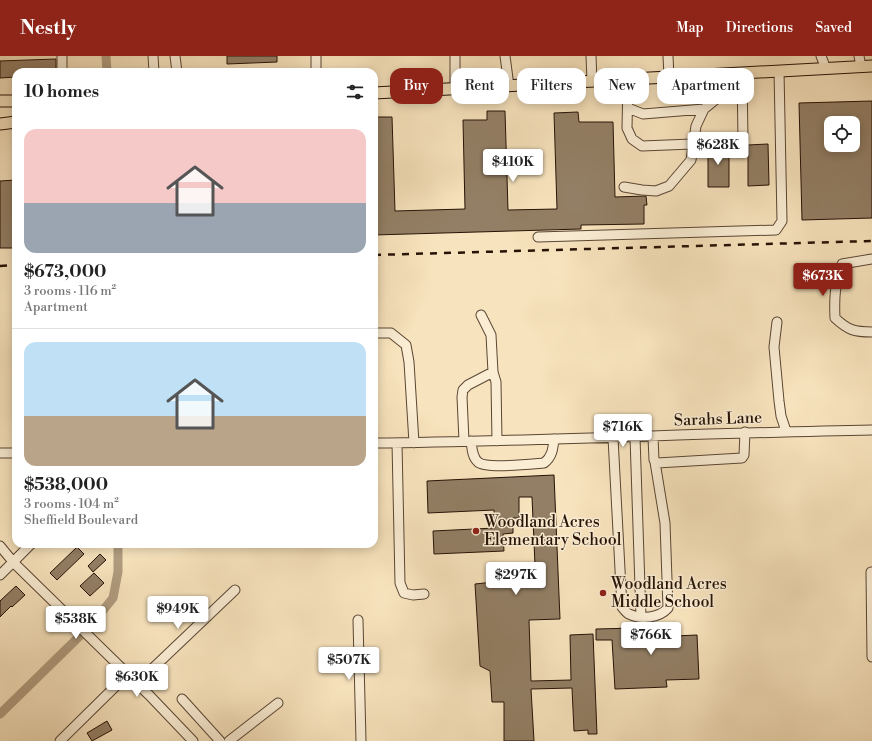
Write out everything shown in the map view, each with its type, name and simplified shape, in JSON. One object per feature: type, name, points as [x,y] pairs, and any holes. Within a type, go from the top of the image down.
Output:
[{"type":"main road","points":[[754,73],[867,67]]},
{"type":"main road","points":[[509,86],[592,81]]},
{"type":"main road","points":[[378,94],[451,89]]},
{"type":"main road","points":[[0,101],[12,101]]},
{"type":"main road","points":[[0,124],[12,122]]},
{"type":"street","points":[[62,56],[62,68]]},
{"type":"street","points":[[153,56],[154,68]]},
{"type":"street","points":[[176,56],[177,68]]},
{"type":"street","points":[[316,56],[316,68]]},
{"type":"street","points":[[455,56],[455,68]]},
{"type":"street","points":[[505,56],[507,68]]},
{"type":"street","points":[[591,56],[592,81]]},
{"type":"street","points":[[668,56],[669,68]]},
{"type":"street","points":[[821,56],[826,69]]},
{"type":"street","points":[[858,56],[867,67]]},
{"type":"street","points":[[538,237],[776,230],[782,221],[778,71]]},
{"type":"street","points":[[628,104],[627,128],[632,139],[642,146],[692,144]]},
{"type":"street","points":[[624,186],[656,191],[669,186],[691,160],[692,144],[696,126],[704,109],[711,104]]},
{"type":"street","points":[[742,104],[743,139]]},
{"type":"street","points":[[628,108],[643,114],[704,109]]},
{"type":"street","points":[[872,259],[842,264],[837,279],[834,298],[835,318],[844,326],[858,332],[872,332]]},
{"type":"street","points":[[481,315],[491,335],[493,372],[496,382],[497,441]]},
{"type":"street","points":[[776,322],[774,347],[781,416],[786,431]]},
{"type":"street","points":[[378,333],[390,333],[406,345],[409,362],[414,443]]},
{"type":"street","points":[[493,372],[468,386],[464,390],[462,397],[467,441],[476,460],[479,463],[489,466],[544,463],[552,454],[554,439]]},
{"type":"street","name":"Sarahs Lane","points":[[378,443],[653,437],[744,432],[872,430]]},
{"type":"street","points":[[655,462],[742,458],[744,455],[744,432]]},
{"type":"street","points":[[635,437],[641,617]]},
{"type":"street","points":[[613,438],[622,607],[628,614],[641,617],[656,616],[663,613],[668,608],[665,523],[655,462],[653,437]]},
{"type":"street","points":[[397,443],[400,583],[404,593],[413,595],[424,594]]},
{"type":"street","points":[[0,453],[12,453]]},
{"type":"street","points":[[0,546],[14,563],[137,685],[149,695],[193,741]]},
{"type":"street","points":[[0,575],[28,548]]},
{"type":"street","points":[[872,572],[872,656]]},
{"type":"street","points":[[137,685],[160,661],[235,590]]},
{"type":"street","points":[[358,620],[360,741]]},
{"type":"street","points":[[60,741],[127,675]]},
{"type":"street","points":[[182,699],[220,741]]},
{"type":"street","points":[[230,741],[278,703]]},
{"type":"building","points":[[227,56],[277,56],[277,62],[227,64]]},
{"type":"building","points":[[56,59],[56,68],[12,68],[12,77],[0,78],[0,61]]},
{"type":"building","points":[[872,101],[872,218],[802,220],[799,103]]},
{"type":"building","points":[[487,111],[505,111],[508,210],[557,209],[554,113],[578,112],[579,122],[613,122],[615,197],[646,196],[647,205],[644,205],[644,224],[581,225],[581,229],[378,235],[378,117],[392,117],[395,211],[465,209],[463,120],[487,120]]},
{"type":"building","points":[[768,144],[769,185],[748,186],[748,145]]},
{"type":"building","points":[[708,146],[729,146],[729,187],[708,187]]},
{"type":"building","points":[[12,180],[12,248],[0,248],[0,181]]},
{"type":"building","points":[[554,475],[560,619],[529,620],[531,681],[571,680],[570,635],[593,634],[597,734],[588,734],[588,730],[574,731],[572,688],[531,689],[534,741],[504,741],[504,702],[492,702],[490,671],[480,666],[475,584],[494,582],[493,566],[535,565],[532,497],[519,497],[519,518],[513,518],[513,533],[503,534],[504,551],[434,554],[433,531],[495,528],[494,510],[428,513],[427,481]]},
{"type":"building","points":[[76,548],[78,548],[84,554],[57,580],[50,573]]},
{"type":"building","points":[[100,554],[106,560],[93,572],[88,566]]},
{"type":"building","points":[[94,573],[104,583],[90,596],[80,586]]},
{"type":"building","points":[[16,586],[25,595],[0,617],[0,601]]},
{"type":"building","points":[[675,627],[675,636],[697,635],[699,679],[666,680],[667,687],[615,689],[612,640],[596,640],[596,629]]},
{"type":"building","points":[[107,721],[112,730],[92,741],[87,733]]},
{"type":"waterway","points":[[106,56],[107,68]]},
{"type":"waterway","points":[[0,714],[92,624],[113,598],[118,572],[118,548]]},
{"type":"railway","points":[[378,255],[872,241]]},
{"type":"railway","points":[[0,266],[12,265]]},
{"type":"place","name":"Woodland Acres Elementary School","points":[[476,531]]},
{"type":"place","name":"Woodland Acres Middle School","points":[[603,593]]}]
